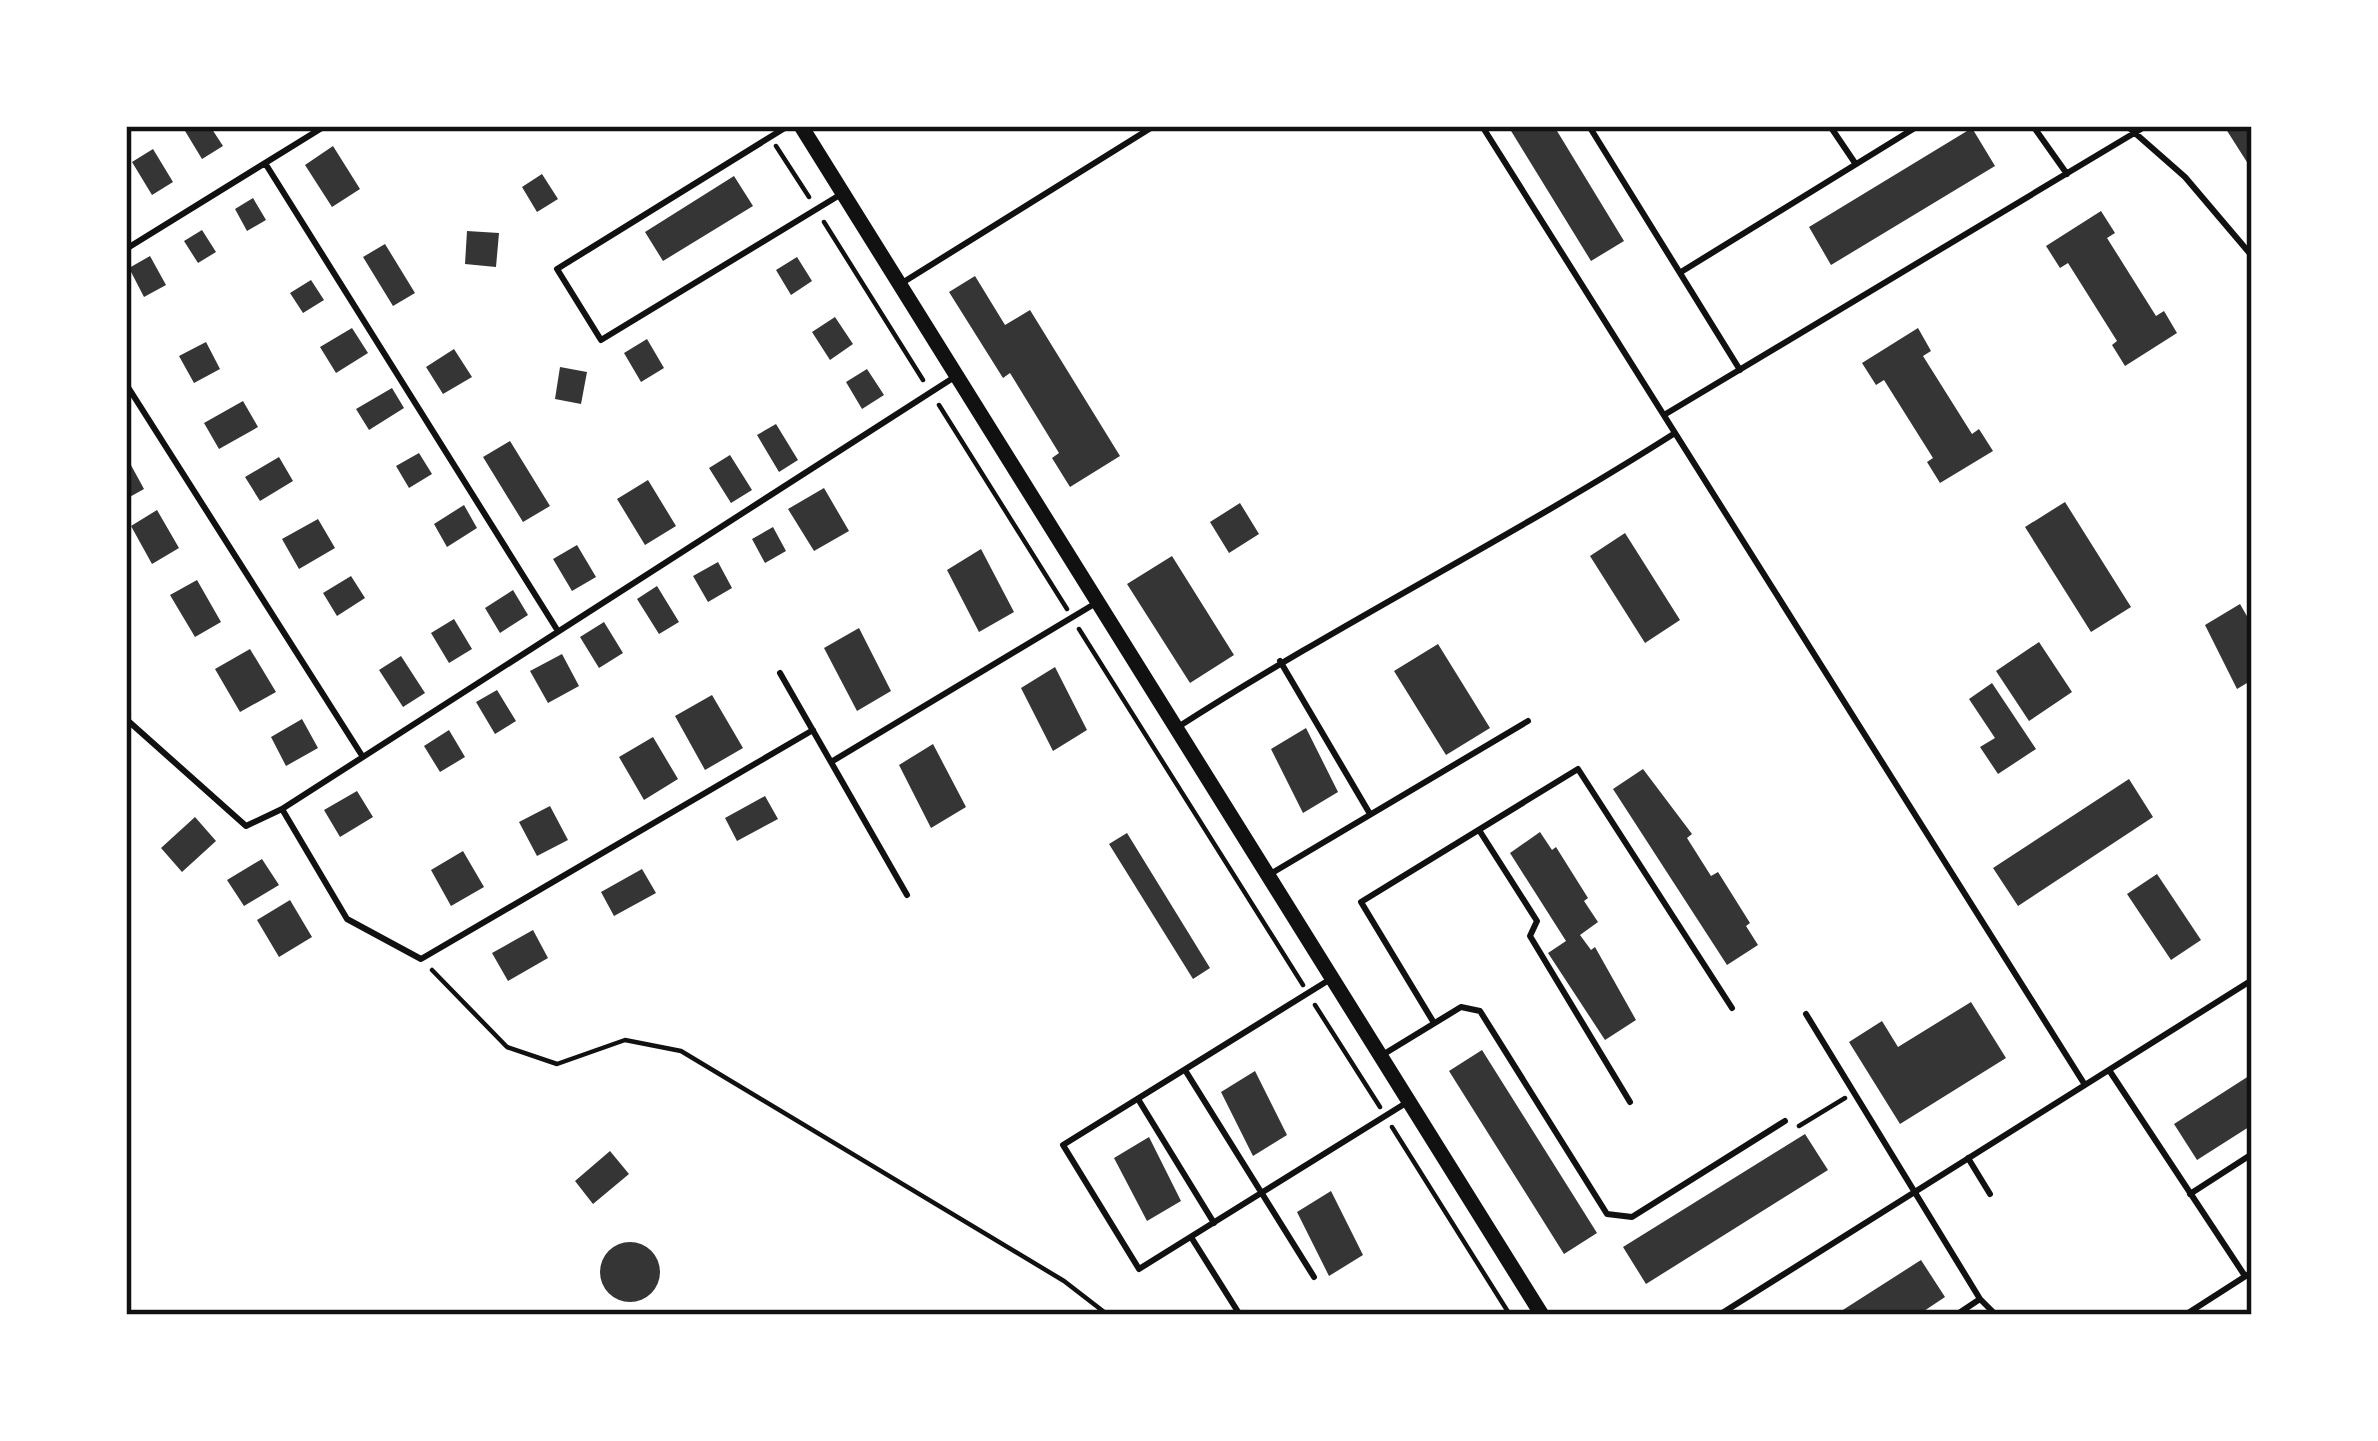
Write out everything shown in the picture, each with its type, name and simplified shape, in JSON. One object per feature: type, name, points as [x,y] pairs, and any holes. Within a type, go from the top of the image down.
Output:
[{"type":"street","points":[[801,126],[1542,1315]]},
{"type":"lane","points":[[126,249],[325,126]]},
{"type":"lane","points":[[788,126],[557,269],[601,340],[843,192]]},
{"type":"lane","points":[[901,284],[1154,126]]},
{"type":"lane","points":[[1482,126],[2085,1084]]},
{"type":"lane","points":[[1589,126],[1740,370]]},
{"type":"lane","points":[[1830,126],[1856,164]]},
{"type":"lane","points":[[1681,272],[1918,126]]},
{"type":"lane","points":[[2033,126],[2067,174]]},
{"type":"lane","points":[[1664,415],[2067,174],[2129,130],[2146,126]]},
{"type":"lane","points":[[2129,130],[2186,178],[2252,256]]},
{"type":"lane","points":[[265,163],[557,629]]},
{"type":"lane","points":[[126,718],[246,826],[282,809],[361,754],[958,375]]},
{"type":"lane","points":[[126,384],[361,754]]},
{"type":"lane","points":[[1178,727],[1280,662],[1537,521],[1675,433]]},
{"type":"lane","points":[[831,762],[1100,601]]},
{"type":"lane","points":[[1280,662],[1370,814]]},
{"type":"lane","points":[[780,673],[908,895]]},
{"type":"lane","points":[[1269,875],[1528,721]]},
{"type":"lane","points":[[282,809],[347,920],[421,959],[813,730]]},
{"type":"lane","points":[[1434,1023],[1361,902],[1578,769],[1732,1008]]},
{"type":"lane","points":[[1479,830],[1537,921],[1530,936],[1630,1102]]},
{"type":"lane","points":[[1333,978],[1063,1145],[1139,1269],[1409,1101]]},
{"type":"lane","points":[[1719,1315],[2252,980]]},
{"type":"lane","points":[[1381,1055],[1461,1006],[1480,1011],[1607,1214],[1619,1219],[1632,1217],[1785,1121]]},
{"type":"lane","points":[[1806,1014],[1981,1299],[1996,1315]]},
{"type":"lane","points":[[1185,1070],[1314,1277]]},
{"type":"lane","points":[[2109,1070],[2248,1274],[2185,1315]]},
{"type":"lane","points":[[1138,1099],[1214,1222]]},
{"type":"lane","points":[[2190,1194],[2252,1154]]},
{"type":"lane","points":[[1968,1158],[1990,1194]]},
{"type":"lane","points":[[1191,1237],[1240,1315]]},
{"type":"lane","points":[[1956,1315],[1981,1299]]},
{"type":"path","points":[[771,137],[1510,1315]]},
{"type":"path","points":[[421,959],[507,1047],[557,1064],[625,1040],[681,1051],[1064,1281],[1108,1315]]},
{"type":"path","points":[[1785,1121],[1795,1129],[1855,1092]]},
{"type":"building","points":[[182,126],[210,126],[223,146],[202,159]]},
{"type":"building","points":[[1508,126],[1554,126],[1624,241],[1591,261]]},
{"type":"building","points":[[2224,126],[2252,126],[2252,170]]},
{"type":"building","points":[[1972,128],[1995,166],[1831,265],[1809,227]]},
{"type":"building","points":[[333,146],[360,189],[332,207],[305,165]]},
{"type":"building","points":[[153,149],[173,182],[152,195],[132,162]]},
{"type":"building","points":[[542,174],[558,199],[537,212],[522,187]]},
{"type":"building","points":[[734,176],[753,206],[663,261],[645,232]]},
{"type":"building","points":[[253,198],[266,220],[247,231],[235,209]]},
{"type":"building","points":[[2101,211],[2115,233],[2107,238],[2156,316],[2164,311],[2177,333],[2125,366],[2112,345],[2117,341],[2068,263],[2060,268],[2046,246]]},
{"type":"building","points":[[202,230],[216,252],[198,263],[184,241]]},
{"type":"building","points":[[467,231],[499,233],[496,267],[465,264]]},
{"type":"building","points":[[385,244],[415,293],[393,306],[363,257]]},
{"type":"building","points":[[150,256],[166,285],[144,297],[129,268]]},
{"type":"building","points":[[797,257],[812,281],[791,295],[776,270]]},
{"type":"building","points":[[975,276],[1005,325],[1030,310],[1120,456],[1070,487],[1052,458],[1059,453],[1010,373],[1003,378],[949,292]]},
{"type":"building","points":[[311,280],[324,300],[303,313],[290,293]]},
{"type":"building","points":[[835,317],[853,344],[830,360],[812,332]]},
{"type":"building","points":[[352,328],[368,353],[336,373],[320,347]]},
{"type":"building","points":[[1918,328],[1931,351],[1923,356],[1972,434],[1979,429],[1993,451],[1940,483],[1927,462],[1933,458],[1884,380],[1876,385],[1862,363]]},
{"type":"building","points":[[647,339],[664,368],[641,382],[624,353]]},
{"type":"building","points":[[206,342],[220,369],[194,383],[179,356]]},
{"type":"building","points":[[454,349],[472,377],[443,394],[426,367]]},
{"type":"building","points":[[560,367],[587,372],[581,404],[555,399]]},
{"type":"building","points":[[867,369],[884,395],[862,409],[846,382]]},
{"type":"building","points":[[392,388],[404,408],[369,430],[356,409]]},
{"type":"building","points":[[243,401],[258,427],[219,449],[204,423]]},
{"type":"building","points":[[776,424],[798,460],[779,472],[757,435]]},
{"type":"building","points":[[510,441],[550,506],[523,522],[483,457]]},
{"type":"building","points":[[419,453],[432,474],[409,488],[396,466]]},
{"type":"building","points":[[730,455],[752,490],[731,503],[709,468]]},
{"type":"building","points":[[126,456],[144,489],[126,499]]},
{"type":"building","points":[[279,457],[293,481],[260,501],[245,477]]},
{"type":"building","points":[[648,480],[676,526],[645,545],[617,499]]},
{"type":"building","points":[[824,488],[849,531],[814,551],[788,509]]},
{"type":"building","points":[[2065,502],[2131,607],[2091,632],[2025,527]]},
{"type":"building","points":[[1240,503],[1259,534],[1229,553],[1210,522]]},
{"type":"building","points":[[464,505],[477,528],[447,547],[434,524]]},
{"type":"building","points":[[157,510],[179,548],[152,564],[131,526]]},
{"type":"building","points":[[318,519],[335,548],[299,569],[282,539]]},
{"type":"building","points":[[773,527],[786,551],[765,563],[752,539]]},
{"type":"building","points":[[1625,533],[1680,620],[1645,643],[1590,556]]},
{"type":"building","points":[[577,545],[596,577],[572,591],[553,559]]},
{"type":"building","points":[[981,549],[1014,612],[979,632],[947,570]]},
{"type":"building","points":[[1172,556],[1234,655],[1190,683],[1127,584]]},
{"type":"building","points":[[718,562],[732,588],[708,602],[693,576]]},
{"type":"building","points":[[351,576],[365,598],[337,616],[323,593]]},
{"type":"building","points":[[197,580],[221,622],[195,637],[170,595]]},
{"type":"building","points":[[657,586],[679,622],[659,634],[637,599]]},
{"type":"building","points":[[513,590],[528,615],[500,633],[485,608]]},
{"type":"building","points":[[2240,604],[2252,625],[2252,680],[2237,689],[2205,625]]},
{"type":"building","points":[[454,619],[472,649],[449,663],[431,633]]},
{"type":"building","points":[[604,622],[623,653],[599,668],[580,637]]},
{"type":"building","points":[[859,628],[891,691],[857,711],[824,648]]},
{"type":"building","points":[[2039,642],[2072,692],[2029,721],[1996,671]]},
{"type":"building","points":[[1438,644],[1490,728],[1446,755],[1394,671]]},
{"type":"building","points":[[250,649],[276,692],[240,712],[215,669]]},
{"type":"building","points":[[562,654],[579,686],[548,703],[530,671]]},
{"type":"building","points":[[401,656],[425,693],[403,707],[379,670]]},
{"type":"building","points":[[1055,667],[1087,730],[1053,751],[1021,688]]},
{"type":"building","points":[[1992,683],[2036,749],[1998,774],[1980,747],[1995,738],[1969,699]]},
{"type":"building","points":[[497,690],[516,721],[495,734],[476,702]]},
{"type":"building","points":[[712,695],[743,748],[705,770],[675,716]]},
{"type":"building","points":[[302,719],[318,748],[286,766],[271,737]]},
{"type":"building","points":[[1306,728],[1338,792],[1303,813],[1271,749]]},
{"type":"building","points":[[449,730],[465,757],[440,772],[424,746]]},
{"type":"building","points":[[653,737],[678,779],[644,800],[619,757]]},
{"type":"building","points":[[933,744],[966,807],[931,828],[899,765]]},
{"type":"building","points":[[1643,769],[1692,834],[1687,838],[1711,876],[1718,872],[1750,923],[1746,926],[1758,945],[1727,965],[1613,789]]},
{"type":"building","points":[[2129,779],[2153,817],[2018,906],[1993,868]]},
{"type":"building","points":[[357,791],[373,817],[340,837],[324,810]]},
{"type":"building","points":[[765,796],[778,819],[737,841],[725,818]]},
{"type":"building","points":[[550,806],[568,840],[537,856],[519,822]]},
{"type":"building","points":[[195,817],[216,841],[182,872],[161,848]]},
{"type":"building","points":[[1540,832],[1552,850],[1556,847],[1588,898],[1584,901],[1598,922],[1580,935],[1591,950],[1595,947],[1636,1020],[1605,1040],[1548,953],[1566,941],[1510,853]]},
{"type":"building","points":[[1127,833],[1210,968],[1193,979],[1109,844]]},
{"type":"building","points":[[463,851],[484,887],[451,906],[431,870]]},
{"type":"building","points":[[262,859],[279,885],[244,906],[227,880]]},
{"type":"building","points":[[642,869],[656,893],[614,916],[601,892]]},
{"type":"building","points":[[2157,874],[2201,940],[2171,960],[2127,894]]},
{"type":"building","points":[[290,900],[312,937],[279,957],[257,920]]},
{"type":"building","points":[[533,930],[548,958],[508,981],[492,953]]},
{"type":"building","points":[[1971,1002],[2006,1058],[1900,1124],[1849,1042],[1882,1021],[1898,1047]]},
{"type":"building","points":[[1482,1050],[1597,1233],[1564,1254],[1449,1071]]},
{"type":"building","points":[[1255,1071],[1287,1135],[1253,1156],[1221,1092]]},
{"type":"building","points":[[2252,1074],[2252,1125],[2197,1160],[2174,1124]]},
{"type":"building","points":[[1805,1134],[1828,1170],[1646,1284],[1623,1247]]},
{"type":"building","points":[[1149,1137],[1181,1201],[1147,1221],[1114,1158]]},
{"type":"building","points":[[610,1151],[629,1174],[593,1204],[575,1181]]},
{"type":"building","points":[[1331,1191],[1363,1255],[1329,1276],[1297,1212]]},
{"type":"building","points":[[630,1242],[651,1251],[660,1272],[651,1293],[630,1302],[609,1293],[600,1272],[609,1251]]},
{"type":"building","points":[[1921,1260],[1945,1297],[1918,1315],[1835,1315]]}]
